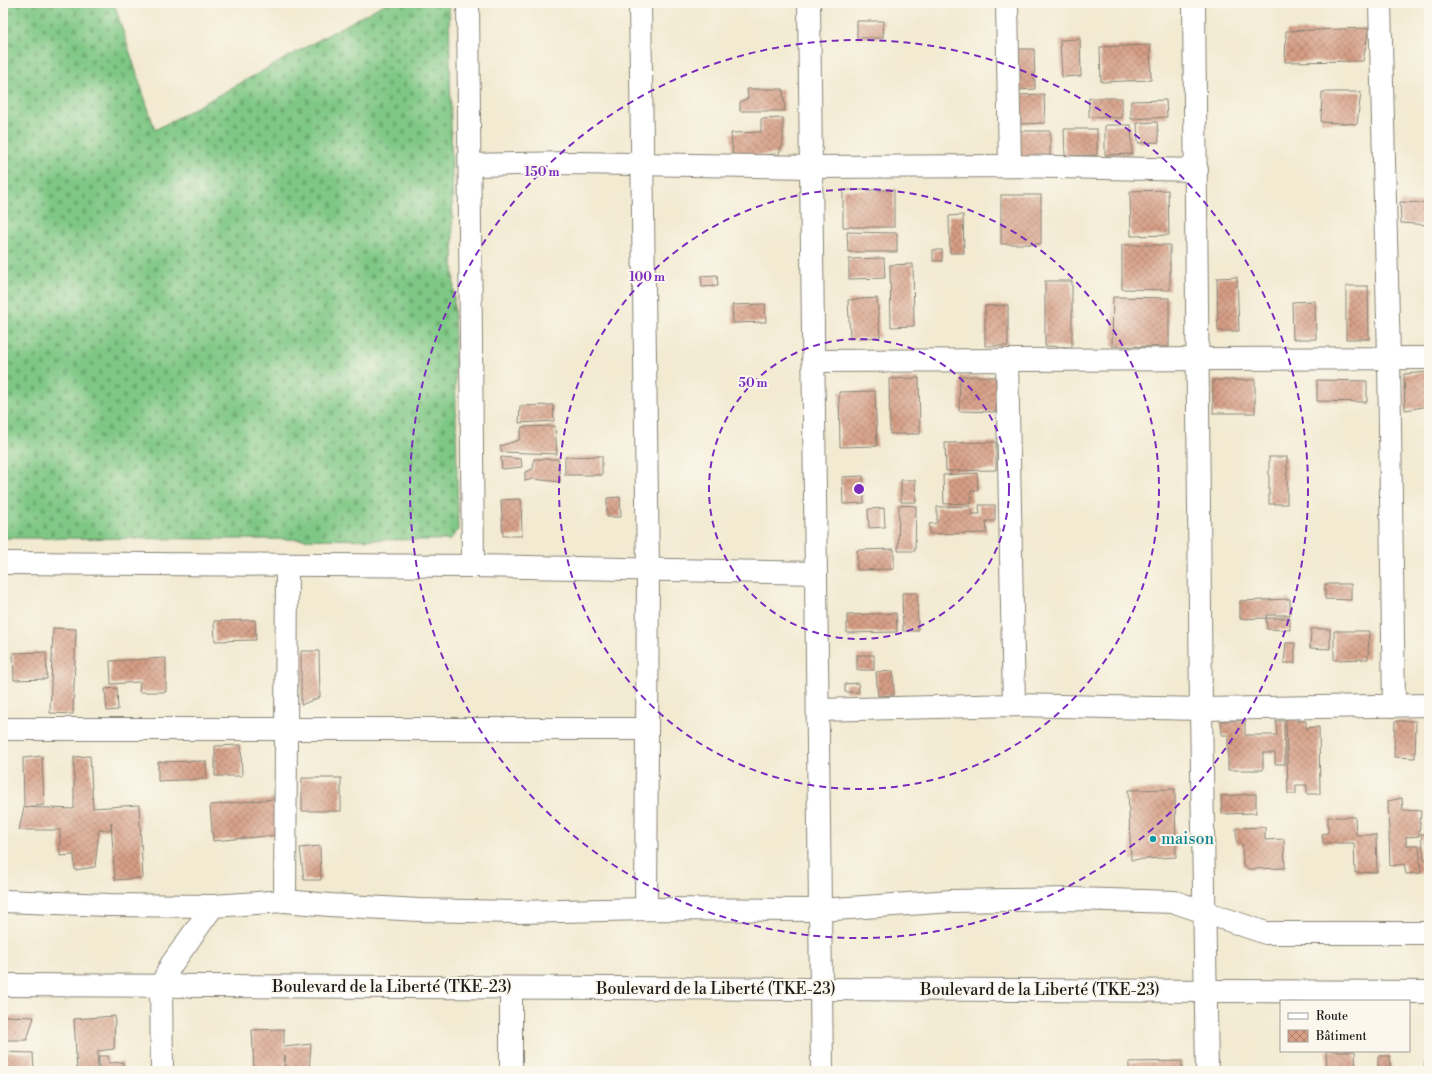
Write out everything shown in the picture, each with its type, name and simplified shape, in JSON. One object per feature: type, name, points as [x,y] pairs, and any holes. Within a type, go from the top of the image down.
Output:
[{"type":"street","points":[[468,3],[473,566]]},
{"type":"street","points":[[640,3],[648,570],[646,909]]},
{"type":"street","points":[[809,3],[822,1071]]},
{"type":"street","points":[[1007,3],[1010,166]]},
{"type":"street","points":[[1194,3],[1201,709],[1207,1071]]},
{"type":"street","points":[[1380,3],[1389,358],[1394,706]]},
{"type":"street","points":[[470,165],[642,164],[811,167],[1010,166],[1196,170]]},
{"type":"street","points":[[814,361],[1429,358]]},
{"type":"street","points":[[1007,360],[1014,705]]},
{"type":"street","points":[[3,563],[473,566],[816,573]]},
{"type":"street","points":[[286,901],[285,730],[287,565]]},
{"type":"street","points":[[818,710],[1014,705],[1201,709],[1429,705]]},
{"type":"street","points":[[3,729],[647,729]]},
{"type":"street","points":[[3,901],[109,905],[213,906],[286,901],[419,910],[519,912],[646,909],[820,910],[952,900],[1075,898],[1175,902],[1266,933],[1429,933]]},
{"type":"street","points":[[162,1071],[161,986],[171,965],[213,906]]},
{"type":"street","name":"Boulevard de la Liberté (TKE-23)","points":[[3,985],[1429,992]]},
{"type":"street","points":[[511,988],[511,1071]]},
{"type":"green space","points":[[3,3],[114,3],[155,130],[386,3],[449,3],[458,530],[450,540],[3,538]]},
{"type":"building","points":[[857,21],[884,21],[883,38],[857,38]]},
{"type":"building","points":[[1369,28],[1363,61],[1285,62],[1286,31]]},
{"type":"building","points":[[1080,39],[1081,76],[1062,77],[1060,40]]},
{"type":"building","points":[[1150,45],[1151,80],[1101,82],[1100,47]]},
{"type":"building","points":[[1017,49],[1034,49],[1035,89],[1018,90]]},
{"type":"building","points":[[747,89],[783,89],[785,111],[740,111],[740,102],[748,98]]},
{"type":"building","points":[[1322,92],[1361,92],[1357,124],[1321,122]]},
{"type":"building","points":[[1044,94],[1045,123],[1019,124],[1018,95]]},
{"type":"building","points":[[1089,98],[1122,98],[1122,118],[1089,117]]},
{"type":"building","points":[[1166,100],[1167,117],[1131,119],[1131,101]]},
{"type":"building","points":[[783,118],[783,143],[778,156],[776,154],[733,157],[731,133],[761,132],[761,119]]},
{"type":"building","points":[[1157,122],[1159,142],[1138,143],[1137,123]]},
{"type":"building","points":[[1105,125],[1131,125],[1132,154],[1105,155]]},
{"type":"building","points":[[1064,129],[1097,129],[1097,155],[1065,156]]},
{"type":"building","points":[[1016,131],[1050,131],[1050,162],[1015,162]]},
{"type":"building","points":[[843,190],[894,190],[894,227],[843,227]]},
{"type":"building","points":[[1168,190],[1169,235],[1131,236],[1130,191]]},
{"type":"building","points":[[1001,195],[1041,195],[1041,244],[1001,244]]},
{"type":"building","points":[[1400,202],[1429,203],[1429,225],[1401,223]]},
{"type":"building","points":[[963,215],[964,253],[950,253],[949,216]]},
{"type":"building","points":[[847,232],[897,233],[897,252],[848,252]]},
{"type":"building","points":[[1122,245],[1170,245],[1170,290],[1122,289]]},
{"type":"building","points":[[933,250],[942,250],[942,261],[933,261]]},
{"type":"building","points":[[884,258],[885,278],[849,279],[849,259]]},
{"type":"building","points":[[913,264],[914,326],[891,327],[890,265]]},
{"type":"building","points":[[717,275],[718,286],[702,287],[701,276]]},
{"type":"building","points":[[1237,277],[1239,331],[1218,331],[1217,278]]},
{"type":"building","points":[[1045,281],[1072,281],[1072,347],[1045,346]]},
{"type":"building","points":[[1346,286],[1368,286],[1369,339],[1346,339]]},
{"type":"building","points":[[1113,297],[1169,298],[1169,347],[1112,346]]},
{"type":"building","points":[[877,298],[880,337],[850,339],[848,300]]},
{"type":"building","points":[[1315,301],[1316,339],[1293,339],[1292,302]]},
{"type":"building","points":[[765,304],[766,322],[733,323],[732,305]]},
{"type":"building","points":[[1008,305],[1008,346],[985,346],[985,306]]},
{"type":"building","points":[[1429,372],[1429,406],[1405,410],[1404,374]]},
{"type":"building","points":[[960,376],[996,377],[996,412],[959,411]]},
{"type":"building","points":[[919,378],[920,434],[890,434],[889,379]]},
{"type":"building","points":[[1213,380],[1255,380],[1255,413],[1213,413]]},
{"type":"building","points":[[1317,380],[1367,381],[1367,402],[1317,401]]},
{"type":"building","points":[[875,391],[877,446],[840,447],[839,392]]},
{"type":"building","points":[[553,405],[554,421],[519,423],[520,406]]},
{"type":"building","points":[[555,426],[557,454],[502,452],[500,446],[519,440],[522,427]]},
{"type":"building","points":[[996,442],[996,470],[946,471],[945,443]]},
{"type":"building","points":[[602,456],[602,475],[565,475],[565,457]]},
{"type":"building","points":[[501,457],[521,459],[522,467],[502,469]]},
{"type":"building","points":[[1269,457],[1287,457],[1287,504],[1269,504]]},
{"type":"building","points":[[534,459],[558,459],[560,482],[533,479],[525,481],[525,472],[533,469]]},
{"type":"building","points":[[977,473],[978,490],[971,491],[972,503],[944,504],[943,475]]},
{"type":"building","points":[[863,476],[864,503],[843,504],[842,477]]},
{"type":"building","points":[[901,480],[915,480],[916,502],[901,502]]},
{"type":"building","points":[[620,497],[621,517],[607,517],[607,498]]},
{"type":"building","points":[[521,499],[522,536],[503,536],[501,500]]},
{"type":"building","points":[[899,505],[916,506],[915,551],[898,551]]},
{"type":"building","points":[[979,505],[995,505],[995,521],[986,521],[987,533],[930,534],[929,524],[937,523],[937,507],[971,506],[971,514],[980,514]]},
{"type":"building","points":[[884,508],[885,527],[869,528],[868,509]]},
{"type":"building","points":[[894,549],[894,569],[857,570],[857,550]]},
{"type":"building","points":[[1325,584],[1351,584],[1351,600],[1325,599]]},
{"type":"building","points":[[902,593],[917,593],[918,631],[903,631]]},
{"type":"building","points":[[1290,599],[1290,615],[1267,615],[1266,618],[1240,619],[1240,601]]},
{"type":"building","points":[[896,613],[897,632],[847,633],[847,615]]},
{"type":"building","points":[[1266,618],[1290,618],[1290,630],[1267,629]]},
{"type":"building","points":[[255,620],[256,640],[215,641],[214,621]]},
{"type":"building","points":[[53,628],[76,629],[73,714],[50,713]]},
{"type":"building","points":[[1311,629],[1330,629],[1330,649],[1310,648]]},
{"type":"building","points":[[1334,631],[1369,631],[1368,659],[1334,660]]},
{"type":"building","points":[[1286,643],[1295,643],[1295,663],[1284,663]]},
{"type":"building","points":[[301,651],[319,651],[320,697],[301,705]]},
{"type":"building","points":[[46,652],[47,679],[14,680],[13,653]]},
{"type":"building","points":[[857,655],[874,655],[874,670],[857,670]]},
{"type":"building","points":[[166,658],[166,692],[139,692],[140,682],[111,684],[110,661]]},
{"type":"building","points":[[893,671],[894,695],[878,696],[876,672]]},
{"type":"building","points":[[858,683],[859,692],[845,692],[845,684]]},
{"type":"building","points":[[117,688],[118,710],[107,711],[105,689]]},
{"type":"building","points":[[1297,717],[1297,721],[1306,721],[1306,728],[1319,727],[1320,794],[1307,794],[1307,785],[1296,785],[1296,794],[1288,794],[1286,718]]},
{"type":"building","points":[[1245,720],[1245,735],[1277,735],[1276,721],[1284,721],[1285,764],[1275,764],[1275,753],[1263,753],[1263,770],[1228,770],[1228,735],[1222,735],[1221,721]]},
{"type":"building","points":[[1395,721],[1416,721],[1415,758],[1394,757]]},
{"type":"building","points":[[241,745],[242,776],[215,776],[215,746]]},
{"type":"building","points":[[42,756],[44,805],[24,807],[23,758]]},
{"type":"building","points":[[90,756],[93,808],[139,805],[143,878],[115,880],[111,822],[111,830],[99,830],[95,867],[75,870],[74,855],[60,856],[60,830],[19,830],[24,807],[74,809],[74,757]]},
{"type":"building","points":[[1427,757],[1429,757],[1429,794],[1427,794]]},
{"type":"building","points":[[206,761],[207,779],[158,781],[158,762]]},
{"type":"building","points":[[302,778],[341,778],[341,811],[302,811]]},
{"type":"building","name":"maison","points":[[1175,789],[1176,857],[1131,860],[1128,790]]},
{"type":"building","points":[[1256,794],[1256,813],[1222,814],[1221,796]]},
{"type":"building","points":[[1402,798],[1403,810],[1421,811],[1419,836],[1406,837],[1406,845],[1419,845],[1421,873],[1406,874],[1404,864],[1390,866],[1388,801]]},
{"type":"building","points":[[274,799],[278,835],[213,841],[210,805]]},
{"type":"building","points":[[1328,817],[1355,817],[1356,835],[1376,835],[1377,872],[1355,873],[1354,843],[1323,843],[1322,834],[1328,833]]},
{"type":"building","points":[[1265,827],[1265,840],[1284,839],[1285,868],[1248,869],[1243,866],[1242,844],[1237,844],[1236,828]]},
{"type":"building","points":[[1421,834],[1429,834],[1429,859],[1424,859]]},
{"type":"building","points":[[320,846],[321,880],[304,880],[300,848]]},
{"type":"building","points":[[4,1016],[34,1017],[27,1040],[3,1040]]},
{"type":"building","points":[[115,1016],[114,1049],[98,1051],[97,1071],[77,1071],[74,1019]]},
{"type":"building","points":[[284,1029],[284,1047],[311,1044],[309,1071],[285,1071],[285,1055],[284,1071],[254,1071],[252,1030]]},
{"type":"building","points":[[3,1052],[33,1053],[34,1071],[3,1071]]},
{"type":"building","points":[[1326,1052],[1355,1052],[1356,1071],[1327,1071]]},
{"type":"building","points":[[99,1056],[108,1056],[109,1063],[123,1062],[123,1071],[99,1071]]},
{"type":"building","points":[[1378,1056],[1390,1056],[1391,1071],[1378,1071]]},
{"type":"building","points":[[1182,1061],[1182,1070],[1129,1071],[1129,1062]]},
{"type":"building","points":[[1425,1062],[1429,1062],[1429,1071],[1425,1071]]},
{"type":"building","points":[[204,1067],[204,1071],[193,1071],[193,1068]]},
{"type":"place","name":"maison","points":[[1153,839]]}]
